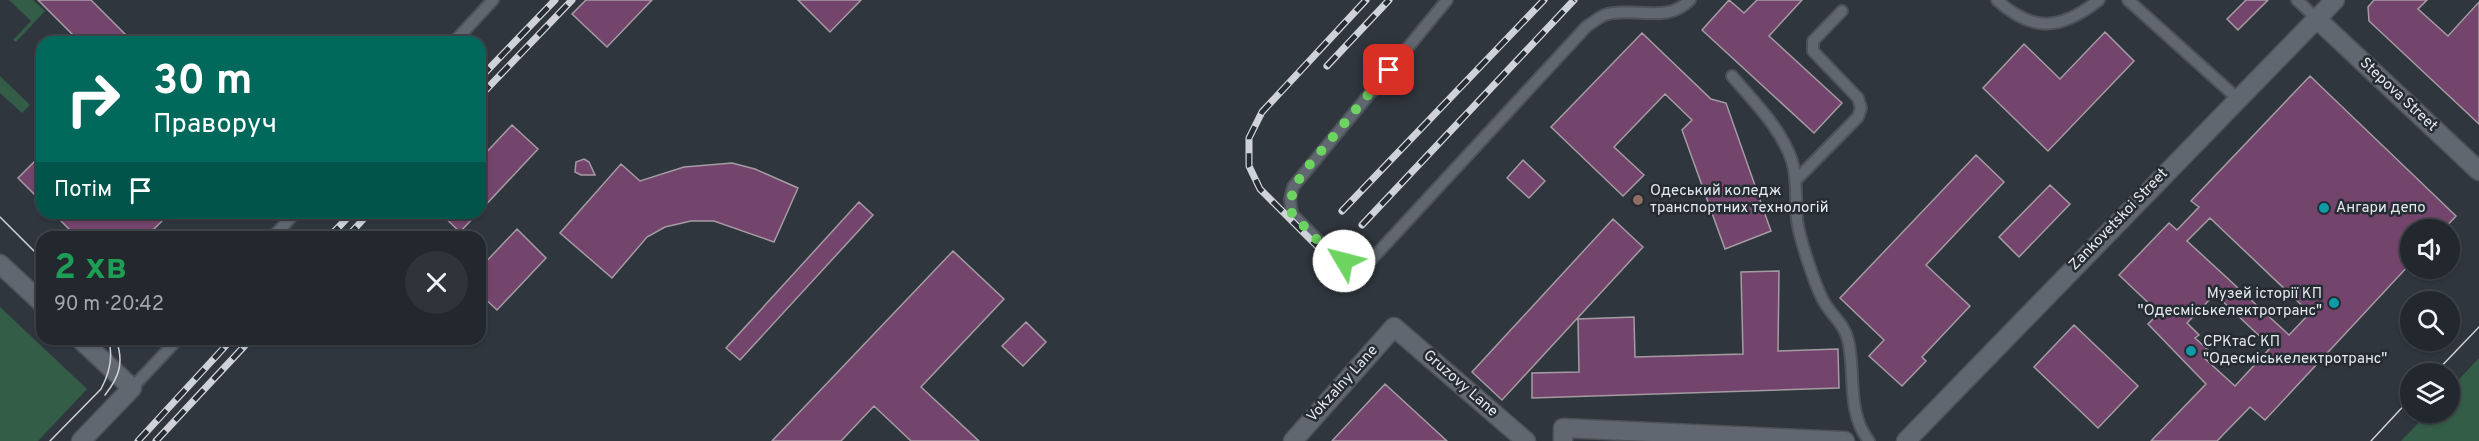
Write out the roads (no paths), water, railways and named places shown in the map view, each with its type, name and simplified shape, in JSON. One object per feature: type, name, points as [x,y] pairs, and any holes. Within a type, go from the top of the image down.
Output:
[{"type":"street","name":"Zankovetskoi Street","points":[[1906,441],[2237,98],[2335,0]]},
{"type":"street","name":"Stepova Street","points":[[2317,19],[2479,171]]},
{"type":"street","points":[[0,264],[36,297]]},
{"type":"street","name":"Vokzalny Lane","points":[[1293,441],[1394,327]]},
{"type":"street","name":"Gruzovy Lane","points":[[1394,327],[1526,441]]},
{"type":"street","points":[[81,441],[132,388],[86,345]]},
{"type":"street","points":[[1563,435],[1845,441]]},
{"type":"lane","points":[[460,36],[494,0]]},
{"type":"lane","points":[[1447,0],[1293,187],[1290,200],[1292,214],[1334,257],[1356,263],[1372,260],[1587,26],[1606,14],[1632,12],[1658,16],[1682,9],[1690,0]]},
{"type":"lane","points":[[1997,0],[2015,16],[2036,22],[2055,23],[2068,21],[2099,0]]},
{"type":"lane","points":[[2128,0],[2237,98]]},
{"type":"lane","points":[[2297,0],[2317,19]]},
{"type":"lane","points":[[1797,179],[1858,117],[1861,108],[1858,98],[1813,51],[1813,41],[1842,11]]},
{"type":"lane","points":[[1732,75],[1778,131],[1791,158],[1797,179],[1797,221],[1822,300],[1842,323],[1849,341],[1851,389],[1863,434],[1869,441]]},
{"type":"lane","points":[[278,231],[290,219]]},
{"type":"lane","points":[[132,388],[172,345]]},
{"type":"tram line","points":[[0,217],[36,253]]},
{"type":"tram line","points":[[2445,363],[2479,327]]},
{"type":"tram line","points":[[50,441],[101,389],[110,365],[110,345]]},
{"type":"tram line","points":[[105,395],[119,368],[120,355],[118,345]]},
{"type":"tram line","points":[[2371,441],[2400,410]]},
{"type":"railway","points":[[486,72],[555,0]]},
{"type":"railway","points":[[486,90],[572,0]]},
{"type":"railway","points":[[1322,251],[1260,189],[1249,166],[1249,138],[1262,112],[1366,0]]},
{"type":"railway","points":[[1327,66],[1389,0]]},
{"type":"railway","points":[[1342,211],[1544,0]]},
{"type":"railway","points":[[1362,225],[1574,0]]},
{"type":"railway","points":[[335,231],[346,219]]},
{"type":"railway","points":[[352,231],[364,219]]},
{"type":"railway","points":[[138,441],[226,345]]},
{"type":"railway","points":[[156,441],[245,345]]},
{"type":"place","name":"Одеський коледж транспортних технологій","points":[[1638,200]]},
{"type":"place","name":"Ангари депо","points":[[2324,208]]},
{"type":"place","name":"Музей історії КП \"Одесміськелектротранс\"","points":[[2334,303]]},
{"type":"place","name":"СРКтаС КП \"Одесміськелектротранс\"","points":[[2191,351]]}]
